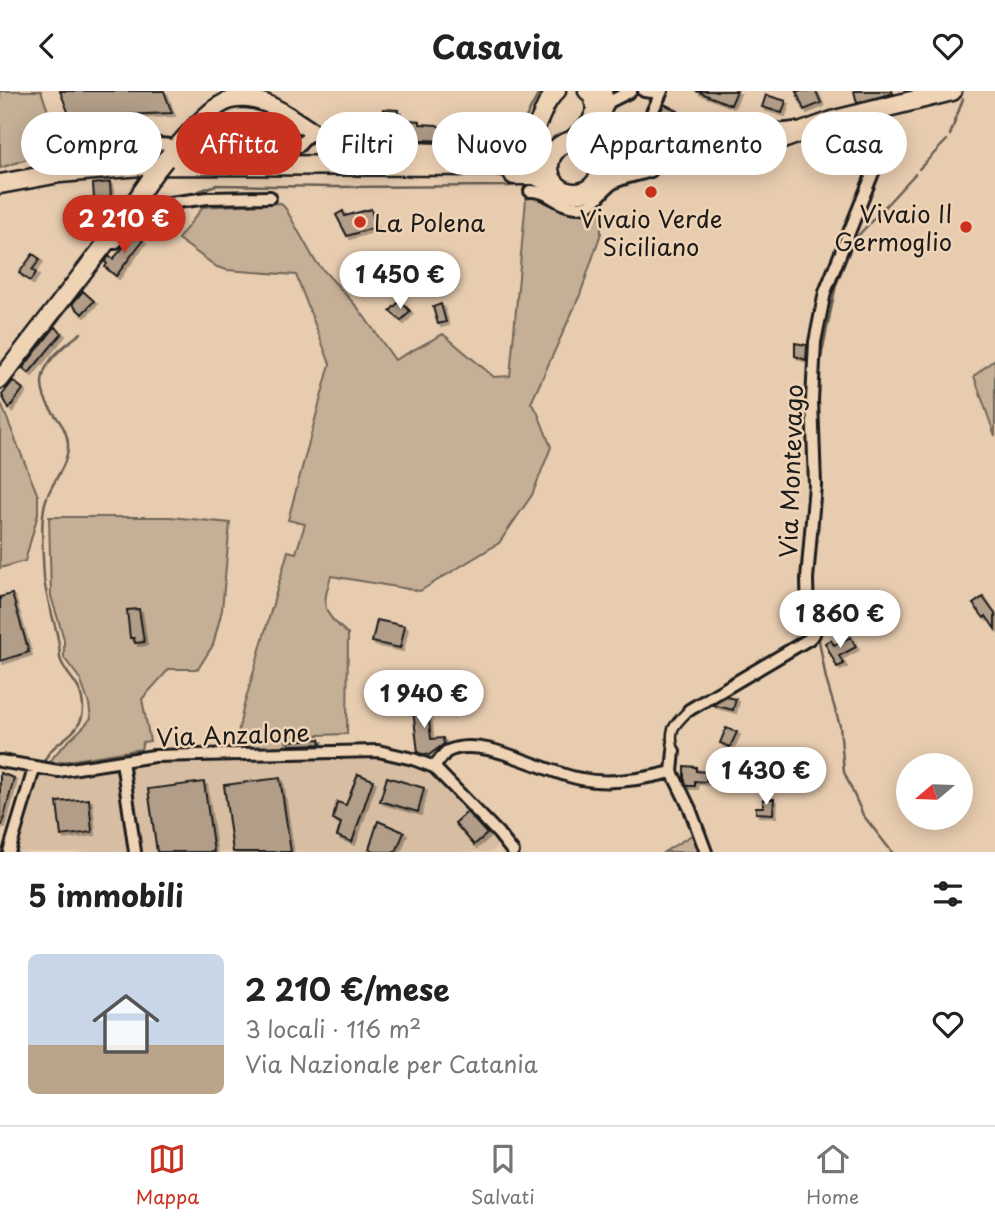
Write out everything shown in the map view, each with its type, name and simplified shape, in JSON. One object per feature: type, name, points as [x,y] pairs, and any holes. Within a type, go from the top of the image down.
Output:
[{"type":"main road","points":[[211,112],[233,95],[270,104],[335,143],[354,147],[459,152],[505,149],[523,142],[538,125],[547,103],[557,91]]},
{"type":"main road","points":[[557,186],[550,170],[551,159],[590,123],[601,99],[587,91]]},
{"type":"main road","points":[[867,112],[951,91]]},
{"type":"main road","points":[[162,166],[518,166],[533,164],[566,146]]},
{"type":"main road","points":[[0,380],[176,148]]},
{"type":"main road","points":[[162,172],[535,175],[567,192],[578,193],[586,191],[609,175]]},
{"type":"main road","points":[[0,184],[49,175]]},
{"type":"main road","points":[[595,183],[599,175]]},
{"type":"street","points":[[601,99],[631,91]]},
{"type":"street","points":[[644,91],[662,92],[653,112]]},
{"type":"street","points":[[302,143],[313,130]]},
{"type":"street","points":[[530,191],[546,193],[567,206],[589,204],[597,200],[614,182],[635,175]]},
{"type":"street","name":"Via Montevago","points":[[672,772],[672,729],[689,710],[814,634],[808,617],[807,579],[815,485],[812,400],[815,342],[825,292],[872,175]]},
{"type":"street","points":[[106,243],[115,243],[154,205],[208,198],[270,197]]},
{"type":"street","points":[[435,767],[446,752],[466,747],[491,750],[580,779],[646,779],[672,772],[706,852]]},
{"type":"street","name":"Via Anzalone","points":[[0,761],[34,769],[58,771],[154,756],[377,751],[435,767],[513,852]]},
{"type":"street","points":[[122,761],[135,852]]},
{"type":"street","points":[[9,852],[34,769]]},
{"type":"shaded area","points":[[0,91],[41,91],[48,112],[21,112],[21,161],[0,168]]},
{"type":"shaded area","points":[[541,196],[562,208],[583,209],[592,214],[596,204],[601,201],[601,233],[580,295],[531,403],[537,411],[551,447],[532,495],[499,543],[420,591],[331,576],[326,609],[348,634],[347,734],[287,736],[286,747],[235,747],[243,709],[288,551],[296,553],[305,524],[288,520],[330,364],[296,275],[217,267],[178,239],[203,207],[281,203],[315,261],[358,308],[395,360],[443,334],[494,377],[510,376],[526,199]]},
{"type":"shaded area","points":[[995,359],[995,436],[974,376]]},
{"type":"shaded area","points":[[0,401],[38,496],[38,514],[25,561],[0,568]]},
{"type":"shaded area","points":[[49,517],[171,517],[230,523],[222,610],[213,645],[198,669],[169,669],[142,699],[150,741],[143,742],[141,749],[49,764],[58,751],[91,718],[80,679],[64,658],[64,639],[51,596]]},
{"type":"shaded area","points":[[357,754],[412,761],[432,772],[500,842],[492,852],[6,852],[27,775],[53,776],[155,758]]},
{"type":"shaded area","points":[[692,835],[701,852],[664,852]]},
{"type":"building","points":[[60,91],[164,91],[172,113],[162,112],[68,112]]},
{"type":"building","points":[[696,91],[737,91],[731,105]]},
{"type":"building","points":[[796,91],[816,91],[821,103],[804,110]]},
{"type":"building","points":[[854,91],[892,91],[893,93],[857,103]]},
{"type":"building","points":[[766,95],[786,101],[782,112],[762,107]]},
{"type":"building","points":[[664,104],[678,111],[677,112],[660,112]]},
{"type":"building","points":[[383,109],[398,110],[398,112],[383,112]]},
{"type":"building","points":[[418,121],[420,124],[432,125],[432,140],[418,140]]},
{"type":"building","points":[[110,182],[111,198],[94,199],[93,184]]},
{"type":"building","points":[[371,209],[376,227],[347,236],[336,215],[343,211],[345,216]]},
{"type":"building","points":[[139,230],[142,233],[139,237],[143,240],[116,276],[105,267],[105,262],[109,256],[113,259]]},
{"type":"building","points":[[33,254],[40,259],[32,270],[36,273],[30,281],[19,273]]},
{"type":"building","points":[[83,291],[94,301],[82,314],[72,304]]},
{"type":"building","points":[[400,301],[410,311],[401,321],[390,311]]},
{"type":"building","points":[[441,304],[446,322],[438,324],[433,307]]},
{"type":"building","points":[[55,327],[62,333],[29,373],[23,368]]},
{"type":"building","points":[[795,343],[807,345],[806,360],[795,356]]},
{"type":"building","points":[[13,381],[23,389],[9,409],[2,395]]},
{"type":"building","points":[[12,594],[29,652],[0,661],[0,597]]},
{"type":"building","points":[[983,597],[995,614],[995,629],[973,604]]},
{"type":"building","points":[[139,609],[144,642],[135,643],[134,638],[130,638],[127,610]]},
{"type":"building","points":[[377,620],[405,626],[400,648],[372,642]]},
{"type":"building","points":[[851,637],[856,647],[839,656],[844,664],[837,667],[825,643],[831,640],[834,645]]},
{"type":"building","points":[[727,697],[736,699],[733,710],[713,705]]},
{"type":"building","points":[[424,700],[424,704],[427,704],[431,739],[443,738],[444,744],[429,755],[418,753],[412,701]]},
{"type":"building","points":[[726,728],[737,732],[730,747],[720,743]]},
{"type":"building","points":[[320,739],[321,744],[289,745],[289,741]]},
{"type":"building","points":[[684,766],[707,772],[706,782],[695,781],[695,786],[687,786]]},
{"type":"building","points":[[0,773],[14,778],[2,825],[0,825]]},
{"type":"building","points":[[358,774],[373,780],[352,842],[337,836],[341,823],[333,819],[337,802],[346,805]]},
{"type":"building","points":[[387,777],[424,788],[418,812],[380,801]]},
{"type":"building","points":[[280,778],[291,852],[233,852],[224,785]]},
{"type":"building","points":[[204,782],[214,852],[157,852],[148,789]]},
{"type":"building","points":[[89,799],[92,832],[61,836],[57,802]]},
{"type":"building","points":[[763,799],[774,799],[773,814],[756,813],[756,807],[763,807]]},
{"type":"building","points":[[467,812],[487,834],[474,845],[455,823]]},
{"type":"building","points":[[378,821],[404,832],[396,852],[376,852],[369,849]]},
{"type":"waterway","points":[[529,112],[540,91]]},
{"type":"waterway","points":[[950,135],[963,99]]},
{"type":"waterway","points":[[919,169],[947,140]]},
{"type":"waterway","points":[[819,367],[836,285],[854,240],[915,174]]},
{"type":"waterway","points":[[191,194],[216,185],[510,186],[521,183]]},
{"type":"waterway","points":[[44,762],[53,748],[73,732],[82,718],[83,708],[78,687],[60,659],[58,636],[44,578],[42,530],[45,503],[68,452],[65,430],[45,398],[43,376],[53,357],[81,333]]},
{"type":"waterway","points":[[818,391],[818,423]]},
{"type":"waterway","points":[[812,586],[818,628]]},
{"type":"waterway","points":[[818,635],[826,679],[840,726],[844,772],[863,815],[892,852]]},
{"type":"waterway","points":[[31,796],[34,789]]},
{"type":"place","name":"Vivaio Verde Siciliano","points":[[651,192]]},
{"type":"place","name":"La Polena","points":[[360,222]]},
{"type":"place","name":"Vivaio Il Germoglio","points":[[966,227]]}]
